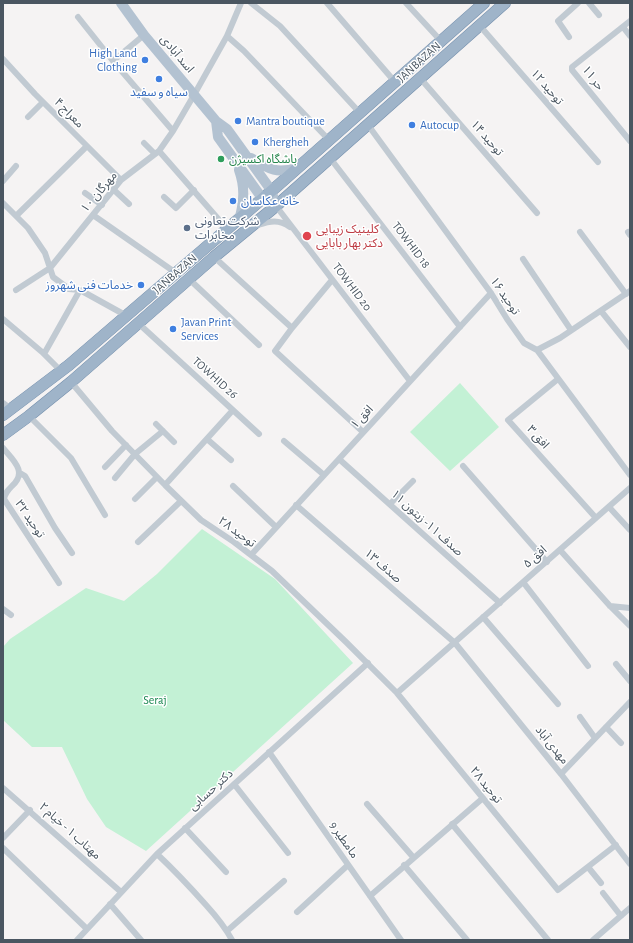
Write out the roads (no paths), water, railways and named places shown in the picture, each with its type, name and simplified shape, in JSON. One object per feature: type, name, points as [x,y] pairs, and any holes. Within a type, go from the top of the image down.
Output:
[{"type":"highway","name":"JANBAZAN","points":[[6,409],[61,371],[127,316],[484,3]]},
{"type":"highway","name":"JANBAZAN","points":[[3,435],[71,382],[214,257],[276,206],[506,3]]},
{"type":"main road","name":"اسد آبادی","points":[[121,3],[144,35],[194,95],[216,121],[227,129],[272,190]]},
{"type":"main road","name":"اسد آبادی","points":[[216,121],[218,137],[262,198]]},
{"type":"main road","points":[[244,153],[263,165],[275,170],[285,171],[297,168]]},
{"type":"main road","points":[[235,160],[244,189],[244,200],[240,217]]},
{"type":"main road","points":[[272,190],[276,206]]},
{"type":"main road","points":[[262,198],[276,206]]},
{"type":"street","name":"مهرگان ۱۰","points":[[16,290],[50,268],[121,180],[157,152],[173,131],[194,95],[227,36],[242,3]]},
{"type":"street","points":[[251,3],[280,26],[360,113]]},
{"type":"street","points":[[327,3],[395,82]]},
{"type":"street","points":[[406,3],[441,41]]},
{"type":"street","points":[[569,37],[558,21],[578,3]]},
{"type":"street","points":[[588,3],[599,15]]},
{"type":"street","points":[[78,17],[113,61],[173,131]]},
{"type":"street","name":"حر ۱۱","points":[[630,21],[572,67],[572,70],[630,141]]},
{"type":"street","name":"توحید ۱۲","points":[[480,26],[598,162]]},
{"type":"street","points":[[623,27],[630,36]]},
{"type":"street","points":[[113,61],[144,35]]},
{"type":"street","points":[[227,36],[244,51],[329,140]]},
{"type":"street","name":"معراج ۴","points":[[3,59],[43,102],[121,180]]},
{"type":"street","name":"توحید ۱۴","points":[[420,78],[536,212]]},
{"type":"street","points":[[28,117],[43,102]]},
{"type":"street","name":"توحید ۱۶","points":[[368,125],[491,293],[506,319],[524,343],[537,350],[630,475]]},
{"type":"street","points":[[144,143],[157,152],[194,190],[227,229]]},
{"type":"street","points":[[16,216],[87,146]]},
{"type":"street","name":"TOWHID 18","points":[[330,158],[460,327]]},
{"type":"street","points":[[3,181],[16,166]]},
{"type":"street","points":[[114,190],[129,204]]},
{"type":"street","points":[[164,197],[176,208],[194,190]]},
{"type":"street","points":[[85,193],[102,205]]},
{"type":"street","points":[[3,203],[28,228],[45,253],[53,277],[69,289],[80,290],[127,316]]},
{"type":"street","name":"TOWHID 20","points":[[276,206],[410,381]]},
{"type":"street","points":[[93,215],[176,273]]},
{"type":"street","points":[[250,227],[271,221],[282,223],[295,231]]},
{"type":"street","points":[[537,350],[628,293],[580,232]]},
{"type":"street","points":[[214,257],[292,328]]},
{"type":"street","points":[[523,259],[571,330]]},
{"type":"street","points":[[188,280],[259,345]]},
{"type":"street","points":[[332,280],[275,351],[363,432]]},
{"type":"street","points":[[44,354],[80,290]]},
{"type":"street","name":"افق ۱","points":[[250,555],[491,293]]},
{"type":"street","points":[[601,311],[630,347]]},
{"type":"street","points":[[3,319],[44,354],[61,371]]},
{"type":"street","name":"TOWHID 26","points":[[138,323],[259,434]]},
{"type":"street","name":"افق ۳","points":[[558,379],[508,420],[596,518]]},
{"type":"street","name":"توحید ۲۸","points":[[71,382],[112,431],[181,501],[201,520],[272,571],[368,663],[397,693],[483,798],[500,813],[558,890],[588,867]]},
{"type":"street","points":[[165,485],[233,410]]},
{"type":"street","points":[[29,416],[71,458],[104,514]]},
{"type":"street","points":[[156,424],[174,442]]},
{"type":"street","points":[[115,478],[135,454],[163,431]]},
{"type":"street","points":[[207,439],[231,460]]},
{"type":"street","points":[[284,441],[324,475]]},
{"type":"street","points":[[105,467],[126,445]]},
{"type":"street","points":[[3,448],[17,464],[20,473],[26,476],[55,528],[72,553]]},
{"type":"street","name":"صدف ۱۱- زیتون ۱۱","points":[[339,459],[500,603]]},
{"type":"street","points":[[463,466],[547,562]]},
{"type":"street","name":"توحید ۳۲","points":[[20,473],[17,482],[4,495],[4,499],[59,583]]},
{"type":"street","points":[[135,499],[157,477]]},
{"type":"street","points":[[390,504],[413,480]]},
{"type":"street","points":[[233,486],[276,527]]},
{"type":"street","name":"افق ۵","points":[[455,643],[630,488]]},
{"type":"street","points":[[138,542],[181,501]]},
{"type":"street","name":"صدف ۱۳","points":[[296,505],[455,643]]},
{"type":"street","points":[[609,507],[630,530]]},
{"type":"street","points":[[560,550],[630,626]]},
{"type":"street","points":[[523,582],[588,666]]},
{"type":"street","points":[[610,606],[630,608]]},
{"type":"street","points":[[3,608],[11,615]]},
{"type":"street","points":[[483,617],[558,704]]},
{"type":"street","points":[[397,693],[455,643]]},
{"type":"street","name":"مهدی آباد","points":[[455,643],[562,774],[630,864]]},
{"type":"street","name":"دکتر حسابی","points":[[80,939],[87,929],[157,854],[368,663]]},
{"type":"street","points":[[616,664],[630,681]]},
{"type":"street","points":[[562,774],[630,702]]},
{"type":"street","points":[[580,717],[595,738]]},
{"type":"street","points":[[606,726],[621,743]]},
{"type":"street","name":"مامطیر 9","points":[[269,752],[401,940]]},
{"type":"street","points":[[234,784],[288,853]]},
{"type":"street","name":"مهتاب ۱ - خیام ۲","points":[[3,788],[30,810],[121,892]]},
{"type":"street","points":[[370,896],[413,857],[483,798]]},
{"type":"street","points":[[367,804],[413,857]]},
{"type":"street","points":[[3,838],[30,810]]},
{"type":"street","points":[[452,824],[548,940]]},
{"type":"street","points":[[185,828],[226,872]]},
{"type":"street","points":[[601,883],[588,867],[616,845]]},
{"type":"street","points":[[3,848],[87,929]]},
{"type":"street","points":[[157,854],[179,874],[227,931],[232,940]]},
{"type":"street","points":[[297,912],[348,865]]},
{"type":"street","points":[[404,865],[466,940]]},
{"type":"street","points":[[227,931],[284,881]]},
{"type":"street","points":[[603,893],[621,916]]},
{"type":"street","points":[[110,904],[141,940]]},
{"type":"street","points":[[593,940],[600,938],[630,908]]},
{"type":"place","name":"High Land Clothing","points":[[145,60]]},
{"type":"place","name":"سیاه و سفید","points":[[159,79]]},
{"type":"place","name":"Mantra boutique","points":[[238,121]]},
{"type":"place","name":"Autocup","points":[[412,125]]},
{"type":"place","name":"Khergheh","points":[[255,142]]},
{"type":"place","name":"باشگاه اکسیژن","points":[[221,159]]},
{"type":"place","name":"خانه عکاسان","points":[[233,201]]},
{"type":"place","name":"شرکت تعاونی مخابرات","points":[[187,228]]},
{"type":"place","name":"کلینیک زیبایی دکتر بهار بابایی","points":[[307,236]]},
{"type":"place","name":"خدمات فنی شهروز","points":[[141,285]]},
{"type":"place","name":"Javan Print Services","points":[[173,329]]},
{"type":"park label","name":"Seraj","points":[[155,700]]}]
